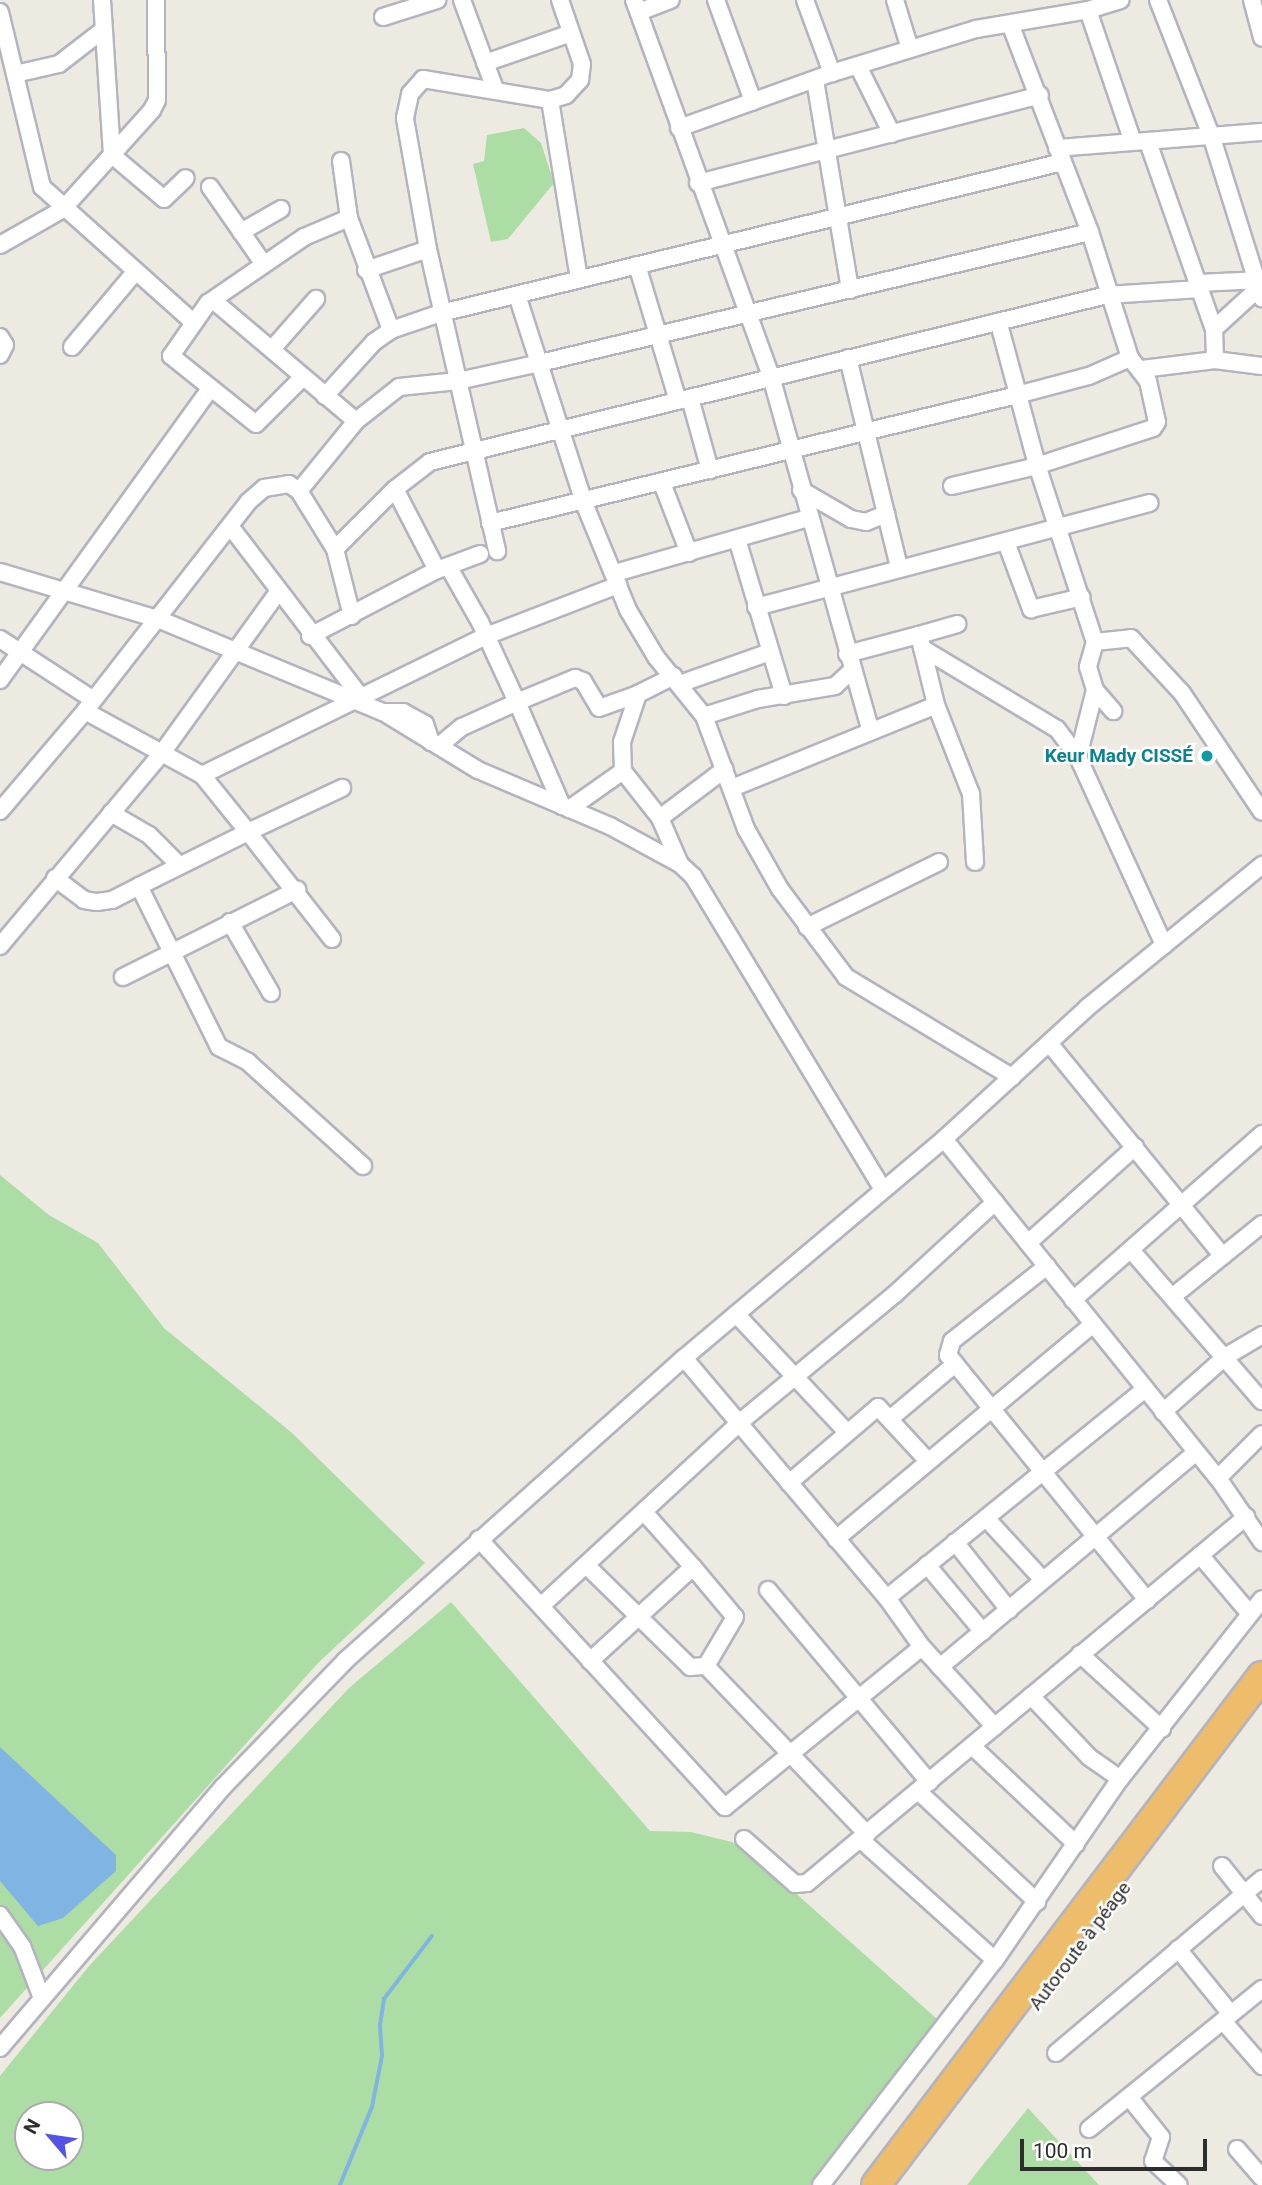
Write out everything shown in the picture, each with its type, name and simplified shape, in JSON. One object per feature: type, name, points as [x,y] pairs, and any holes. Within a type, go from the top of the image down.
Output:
[{"type":"highway","points":[[876,2185],[1262,1675]]},
{"type":"highway","name":"Autoroute à péage","points":[[898,2185],[1262,1707]]},
{"type":"street","points":[[102,0],[112,155],[164,199],[186,178]]},
{"type":"street","points":[[0,245],[63,209],[157,100],[156,0]]},
{"type":"street","points":[[383,17],[437,0]]},
{"type":"street","points":[[462,0],[495,89]]},
{"type":"street","points":[[497,551],[428,249],[405,118],[410,94],[423,79],[550,100],[566,95],[580,80],[583,64],[559,0]]},
{"type":"street","points":[[671,0],[636,6],[698,183],[772,380],[788,449],[830,589],[851,671],[870,728]]},
{"type":"street","points":[[716,0],[753,101]]},
{"type":"street","points":[[805,0],[832,73]]},
{"type":"street","points":[[895,0],[911,49]]},
{"type":"street","points":[[679,128],[832,73],[911,49],[1010,24],[1058,6],[1088,10],[1121,0]]},
{"type":"street","points":[[1158,0],[1212,138],[1260,286]]},
{"type":"street","points":[[1252,0],[1262,38]]},
{"type":"street","points":[[1088,10],[1199,286],[1214,329],[1214,360]]},
{"type":"street","points":[[0,12],[42,187],[63,209],[193,322]]},
{"type":"street","points":[[952,486],[1037,465],[1156,426],[1136,364],[1107,295],[1090,232],[1040,95],[1010,24]]},
{"type":"street","points":[[15,74],[59,64],[103,30]]},
{"type":"street","points":[[485,63],[572,33]]},
{"type":"street","points":[[858,66],[892,134]]},
{"type":"street","points":[[815,80],[850,290]]},
{"type":"street","points":[[698,183],[1040,95]]},
{"type":"street","points":[[550,100],[579,279]]},
{"type":"street","points":[[325,396],[358,357],[391,330],[442,313],[838,218],[1060,155],[1140,142],[1262,132]]},
{"type":"street","points":[[341,161],[349,218],[366,270],[391,330]]},
{"type":"street","points":[[210,187],[263,263]]},
{"type":"street","points":[[241,232],[281,209]]},
{"type":"street","points":[[303,377],[256,424],[209,390],[171,356],[193,322],[214,301],[263,263],[304,237],[349,218]]},
{"type":"street","points":[[299,491],[356,421],[399,387],[458,381],[540,363],[1090,232]]},
{"type":"street","points":[[366,270],[428,249]]},
{"type":"street","points":[[637,265],[659,336],[710,470]]},
{"type":"street","points":[[72,347],[136,271]]},
{"type":"street","points":[[335,549],[395,489],[430,462],[772,380],[848,358],[999,324],[1107,295],[1199,286],[1260,286]]},
{"type":"street","points":[[1214,329],[1260,286]]},
{"type":"street","points":[[517,295],[564,430],[584,503],[617,579],[656,657],[678,680],[704,716],[746,829],[807,927],[846,977],[1012,1077]]},
{"type":"street","points":[[272,349],[316,299]]},
{"type":"street","points":[[214,301],[356,421]]},
{"type":"street","points":[[999,324],[1037,465],[1096,642],[1088,667],[1096,690],[1113,711]]},
{"type":"street","points":[[0,337],[5,345],[0,355]]},
{"type":"street","points":[[848,358],[899,567]]},
{"type":"street","points":[[490,523],[584,503],[788,449],[867,432],[1136,364],[1214,360],[1262,366]]},
{"type":"street","points":[[0,680],[67,591],[209,390]]},
{"type":"street","points":[[662,482],[688,553]]},
{"type":"street","points":[[0,811],[89,705],[230,526],[264,488],[289,484],[299,491],[335,549],[352,616]]},
{"type":"street","points":[[395,489],[486,636],[566,808]]},
{"type":"street","points":[[801,490],[851,519],[866,522],[886,514]]},
{"type":"street","points":[[756,607],[830,589],[899,567],[1006,542],[1150,503]]},
{"type":"street","points":[[202,775],[356,696],[617,579],[688,553],[808,518]]},
{"type":"street","points":[[230,526],[356,696]]},
{"type":"street","points":[[737,539],[784,696]]},
{"type":"street","points":[[1006,542],[1031,609],[1083,597]]},
{"type":"street","points":[[310,636],[442,568],[480,554]]},
{"type":"street","points":[[0,572],[158,618],[234,651],[356,696],[383,712],[403,712],[417,719],[429,730],[435,744],[478,770],[566,808],[680,864]]},
{"type":"street","points":[[0,946],[162,753],[278,592]]},
{"type":"street","points":[[847,654],[920,641],[957,624]]},
{"type":"street","points":[[1096,642],[1131,638],[1182,693],[1262,812]]},
{"type":"street","points":[[0,639],[89,705],[162,753],[202,775],[297,890],[332,939]]},
{"type":"street","points":[[920,641],[936,705],[971,794],[975,862]]},
{"type":"street","points":[[920,641],[1057,729],[1078,757],[1164,945]]},
{"type":"street","points":[[435,744],[462,727],[575,678],[583,681],[599,708],[770,652]]},
{"type":"street","points":[[704,716],[835,686],[851,671]]},
{"type":"street","points":[[1078,757],[1096,690]]},
{"type":"street","points":[[638,694],[622,742],[623,771],[660,818],[680,864],[705,894],[882,1188]]},
{"type":"street","points":[[732,788],[870,728],[936,705]]},
{"type":"street","points":[[660,818],[725,769]]},
{"type":"street","points":[[566,808],[623,771]]},
{"type":"street","points":[[55,878],[84,900],[113,900],[179,865],[342,788]]},
{"type":"street","points":[[111,813],[149,835],[179,865]]},
{"type":"street","points":[[807,927],[939,862]]},
{"type":"street","points":[[0,2048],[287,1718],[479,1539],[684,1358],[882,1188],[944,1139],[1049,1043],[1164,945],[1261,870]]},
{"type":"street","points":[[139,886],[169,952],[219,1046],[248,1062],[363,1166]]},
{"type":"street","points":[[123,977],[297,890]]},
{"type":"street","points":[[230,922],[271,993]]},
{"type":"street","points":[[1049,1043],[1223,1256]]},
{"type":"street","points":[[1073,1300],[1184,1206],[1262,1133]]},
{"type":"street","points":[[944,1139],[1218,1478],[1262,1542]]},
{"type":"street","points":[[1028,1243],[1135,1147]]},
{"type":"street","points":[[541,1606],[739,1423],[995,1202]]},
{"type":"street","points":[[1172,1297],[1262,1224]]},
{"type":"street","points":[[1131,1250],[1262,1401]]},
{"type":"street","points":[[1046,1266],[952,1341],[948,1355],[1147,1600]]},
{"type":"street","points":[[736,1314],[846,1431]]},
{"type":"street","points":[[836,1539],[926,1459],[1093,1324]]},
{"type":"street","points":[[1163,1412],[1225,1357],[1262,1335]]},
{"type":"street","points":[[684,1358],[887,1598],[922,1647],[995,1727]]},
{"type":"street","points":[[891,1418],[955,1364]]},
{"type":"street","points":[[887,1598],[1145,1389]]},
{"type":"street","points":[[789,1483],[846,1431],[878,1407],[926,1459]]},
{"type":"street","points":[[1218,1478],[1262,1434]]},
{"type":"street","points":[[940,1667],[1196,1452]]},
{"type":"street","points":[[586,1565],[690,1667],[701,1670],[735,1617],[644,1512]]},
{"type":"street","points":[[744,1839],[802,1885],[864,1837],[1246,1517]]},
{"type":"street","points":[[986,1518],[1043,1580]]},
{"type":"street","points":[[479,1539],[721,1805],[729,1805],[922,1647]]},
{"type":"street","points":[[956,1542],[1009,1610]]},
{"type":"street","points":[[1200,1555],[1250,1614]]},
{"type":"street","points":[[927,1565],[983,1632]]},
{"type":"street","points":[[590,1661],[693,1567]]},
{"type":"street","points":[[768,1590],[858,1699],[923,1786],[1037,1902]]},
{"type":"street","points":[[821,2185],[1037,1902],[1120,1779],[1262,1599]]},
{"type":"street","points":[[1080,1654],[1162,1729]]},
{"type":"street","points":[[706,1665],[792,1754],[864,1837],[995,1959]]},
{"type":"street","points":[[1031,1696],[1061,1731],[1120,1779]]},
{"type":"street","points":[[972,1746],[1076,1844]]},
{"type":"street","points":[[1222,1866],[1262,1916]]},
{"type":"street","points":[[1056,2053],[1262,1879]]},
{"type":"street","points":[[0,1915],[22,1946],[42,1998]]},
{"type":"street","points":[[1178,1949],[1262,2066]]},
{"type":"street","points":[[1089,2129],[1262,1989]]},
{"type":"street","points":[[1129,2097],[1161,2137],[1153,2161],[1179,2185]]},
{"type":"street","points":[[1237,2149],[1262,2178]]},
{"type":"green space","points":[[524,128],[541,143],[554,183],[508,239],[491,242],[473,164],[484,161],[487,135]]},
{"type":"green space","points":[[0,1175],[49,1215],[98,1243],[164,1328],[292,1433],[425,1563],[318,1663],[0,2018]]},
{"type":"green space","points":[[451,1602],[650,1831],[691,1832],[732,1842],[755,1857],[937,2019],[810,2185],[0,2185],[0,2076],[89,1966],[349,1688]]},
{"type":"green space","points":[[1028,2108],[1099,2185],[967,2185]]},
{"type":"water","points":[[0,1747],[116,1855],[116,1871],[63,1918],[38,1926],[0,1881]]},
{"type":"waterway","points":[[340,2185],[372,2107],[382,2056],[380,2025],[384,1999],[432,1936]]},
{"type":"place","name":"Keur Mady CISSÉ","points":[[1207,756]]}]
